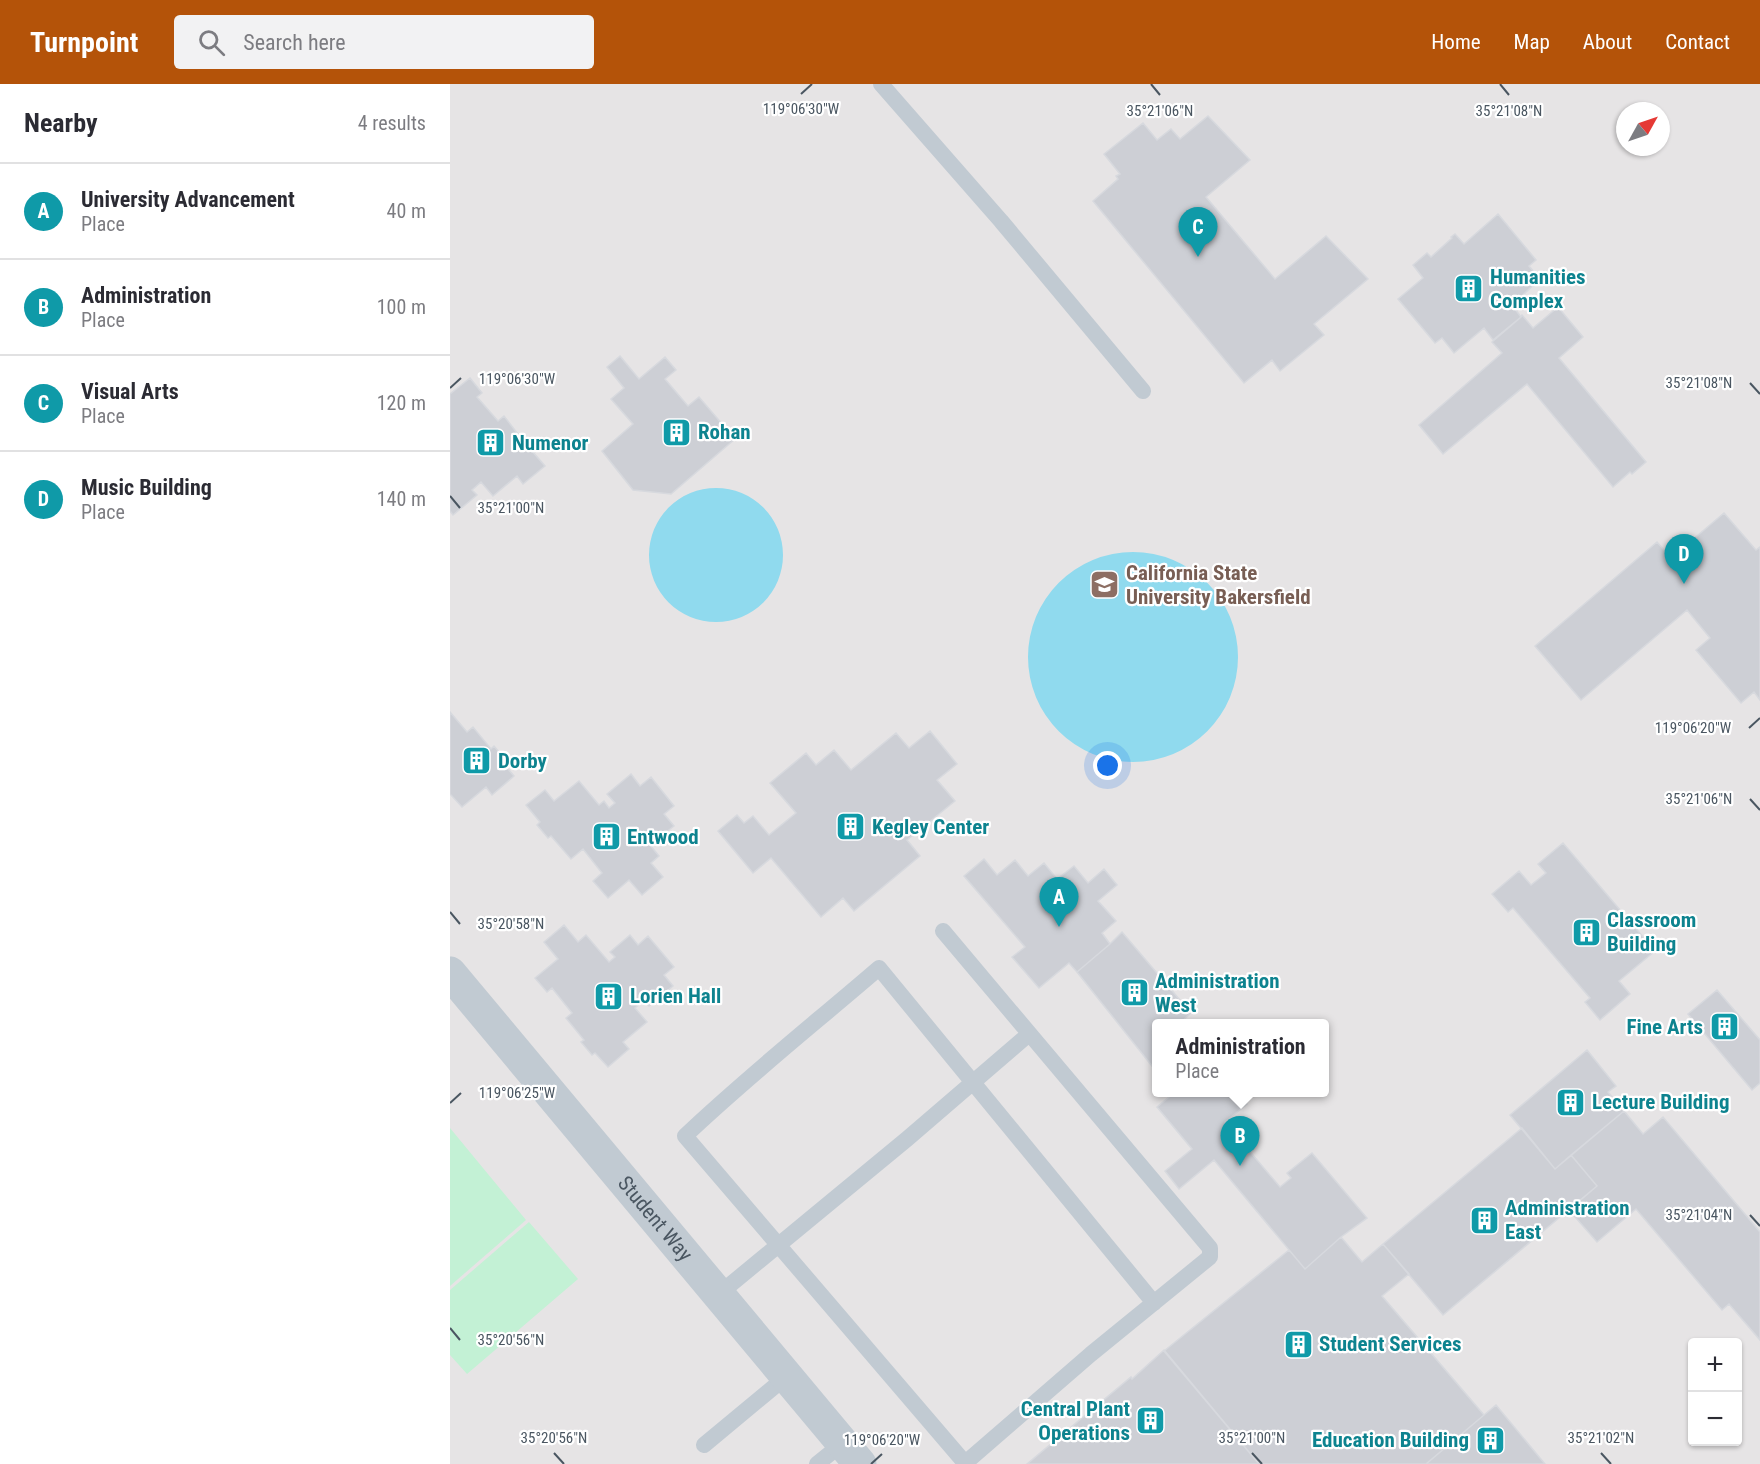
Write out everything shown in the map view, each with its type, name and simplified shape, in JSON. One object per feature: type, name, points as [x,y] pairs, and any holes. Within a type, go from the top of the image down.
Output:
[{"type":"street","name":"Student Way","points":[[450,973],[851,1454]]},
{"type":"lane","points":[[881,84],[1001,220],[1143,391]]},
{"type":"lane","points":[[943,931],[1210,1248],[1210,1257],[1154,1303],[1090,1354],[964,1464],[686,1136],[745,1081],[879,968],[1154,1303]]},
{"type":"lane","points":[[719,1293],[907,1139],[1029,1034]]},
{"type":"lane","points":[[704,1445],[787,1376]]},
{"type":"lane","points":[[817,1464],[851,1454]]},
{"type":"shaded area","name":"California State University Bakersfield","points":[[450,84],[1760,84],[1760,1464],[450,1464]]},
{"type":"green space","points":[[450,1128],[526,1220],[450,1286]]},
{"type":"green space","points":[[529,1222],[578,1279],[467,1374],[450,1355],[450,1290]]},
{"type":"water","points":[[716,488],[742,493],[763,508],[778,529],[783,555],[778,581],[763,602],[742,617],[716,622],[690,617],[669,602],[654,581],[649,555],[654,529],[669,508],[690,493]]},
{"type":"water","points":[[1123,552],[1143,552],[1163,556],[1183,564],[1214,590],[1226,607],[1234,627],[1238,657],[1234,687],[1226,707],[1200,738],[1183,750],[1163,758],[1143,762],[1123,762],[1103,758],[1083,750],[1052,724],[1040,707],[1032,687],[1028,667],[1028,647],[1032,627],[1040,607],[1066,576],[1083,564],[1103,556]]},
{"type":"building","points":[[1208,116],[1250,160],[1206,197],[1275,279],[1326,236],[1368,279],[1314,324],[1324,335],[1280,371],[1272,360],[1244,383],[1093,201],[1118,179],[1116,176],[1120,174],[1104,154],[1143,123],[1157,140],[1171,129],[1180,139]]},
{"type":"building","name":"Humanities Complex","points":[[1498,214],[1536,260],[1529,266],[1540,279],[1512,305],[1521,317],[1493,340],[1484,328],[1454,353],[1442,338],[1435,343],[1398,299],[1423,278],[1413,265],[1427,253],[1431,257],[1455,234],[1464,244]]},
{"type":"building","points":[[1558,307],[1583,337],[1559,358],[1646,462],[1613,487],[1527,384],[1443,454],[1419,425],[1502,353],[1492,342],[1522,315],[1533,328]]},
{"type":"building","name":"Rohan","points":[[620,356],[639,379],[665,357],[676,370],[665,379],[688,406],[699,397],[735,439],[671,494],[633,490],[602,451],[633,424],[611,399],[624,388],[607,367]]},
{"type":"building","name":"Numenor","points":[[470,378],[482,393],[477,397],[498,421],[504,416],[521,438],[524,435],[536,448],[532,451],[545,466],[523,484],[517,476],[493,496],[481,482],[472,490],[477,495],[453,515],[450,511],[450,394]]},
{"type":"building","points":[[1724,513],[1756,550],[1760,547],[1760,700],[1754,692],[1741,703],[1696,650],[1710,638],[1687,610],[1581,700],[1535,646],[1657,542],[1671,558]]},
{"type":"building","name":"Dorby","points":[[450,712],[467,732],[473,727],[491,749],[494,746],[505,759],[502,762],[514,776],[492,795],[486,787],[462,807],[450,794]]},
{"type":"building","name":"Kegley Center","points":[[930,731],[957,764],[937,780],[955,801],[907,840],[920,856],[854,911],[843,898],[821,917],[771,858],[753,873],[718,831],[737,815],[744,823],[753,816],[769,835],[796,813],[770,783],[806,753],[816,765],[834,750],[851,770],[896,733],[909,748]]},
{"type":"building","name":"Entwood","points":[[631,774],[640,786],[651,777],[674,806],[664,814],[674,826],[650,845],[659,856],[651,863],[663,877],[642,895],[629,880],[608,898],[593,881],[602,873],[583,849],[571,859],[551,836],[548,838],[537,825],[540,822],[526,805],[545,790],[554,801],[579,781],[599,805],[604,801],[609,808],[615,803],[607,794]]},
{"type":"building","name":"Classroom Building","points":[[1563,843],[1655,951],[1619,981],[1630,994],[1600,1020],[1585,1002],[1590,998],[1513,908],[1508,912],[1492,894],[1519,871],[1531,885],[1546,873],[1538,864]]},
{"type":"building","points":[[984,859],[997,875],[1015,860],[1028,876],[1044,863],[1057,879],[1074,866],[1088,883],[1104,869],[1117,885],[1098,901],[1116,921],[1102,933],[1110,944],[1077,972],[1069,963],[1039,988],[1012,957],[1025,947],[964,876]]},
{"type":"building","name":"Lorien Hall","points":[[564,925],[578,942],[586,935],[609,962],[615,957],[610,952],[630,935],[638,945],[648,936],[674,967],[664,975],[673,986],[649,1006],[644,1000],[635,1008],[647,1022],[623,1042],[629,1049],[608,1067],[595,1053],[592,1055],[581,1042],[584,1040],[566,1018],[572,1013],[552,988],[547,992],[535,978],[558,959],[544,942]]},
{"type":"building","name":"Administration West","points":[[1122,932],[1191,1013],[1184,1019],[1152,1019],[1152,1066],[1077,972]]},
{"type":"building","name":"Fine Arts","points":[[1717,990],[1760,1040],[1760,1083],[1752,1090],[1688,1014]]},
{"type":"building","name":"Lecture Building","points":[[1587,1050],[1616,1086],[1608,1092],[1624,1111],[1555,1169],[1510,1115]]},
{"type":"building","points":[[1169,1097],[1242,1097],[1247,1104],[1225,1122],[1280,1187],[1291,1178],[1287,1173],[1312,1153],[1367,1218],[1341,1237],[1305,1269],[1214,1160],[1179,1189],[1165,1171],[1192,1149],[1157,1107]]},
{"type":"building","points":[[1624,1111],[1643,1134],[1663,1117],[1760,1232],[1760,1340],[1729,1304],[1722,1310],[1636,1209],[1597,1242],[1569,1210],[1597,1186],[1571,1155]]},
{"type":"building","name":"Administration East","points":[[1522,1128],[1555,1169],[1571,1155],[1597,1186],[1443,1315],[1383,1244]]},
{"type":"building","name":"Student Services","points":[[1341,1237],[1362,1262],[1383,1244],[1409,1274],[1382,1296],[1484,1415],[1426,1464],[1259,1464],[1164,1351],[1289,1250],[1305,1269]]},
{"type":"building","name":"Central Plant Operations","points":[[1164,1350],[1259,1464],[1027,1464],[1131,1377],[1132,1379]]},
{"type":"building","name":"Education Building","points":[[1496,1405],[1545,1464],[1426,1464],[1484,1415]]},
{"type":"place","name":"Visual Arts","points":[[1198,257]]},
{"type":"place","name":"Humanities Complex","points":[[1469,289]]},
{"type":"place","name":"Rohan","points":[[677,432]]},
{"type":"place","name":"Numenor","points":[[491,443]]},
{"type":"place","name":"Music Building","points":[[1684,584]]},
{"type":"place","name":"California State University Bakersfield","points":[[1105,585]]},
{"type":"place","name":"Dorby","points":[[477,761]]},
{"type":"place","name":"Kegley Center","points":[[851,827]]},
{"type":"place","name":"Entwood","points":[[606,837]]},
{"type":"place","name":"University Advancement","points":[[1059,927]]},
{"type":"place","name":"Classroom Building","points":[[1586,932]]},
{"type":"place","name":"Administration West","points":[[1134,993]]},
{"type":"place","name":"Lorien Hall","points":[[609,996]]},
{"type":"place","name":"Fine Arts","points":[[1724,1027]]},
{"type":"place","name":"Lecture Building","points":[[1571,1102]]},
{"type":"place","name":"Administration","points":[[1240,1166]]},
{"type":"place","name":"Administration East","points":[[1484,1220]]},
{"type":"place","name":"Student Services","points":[[1298,1344]]},
{"type":"place","name":"Central Plant Operations","points":[[1151,1421]]},
{"type":"place","name":"Education Building","points":[[1490,1440]]}]
